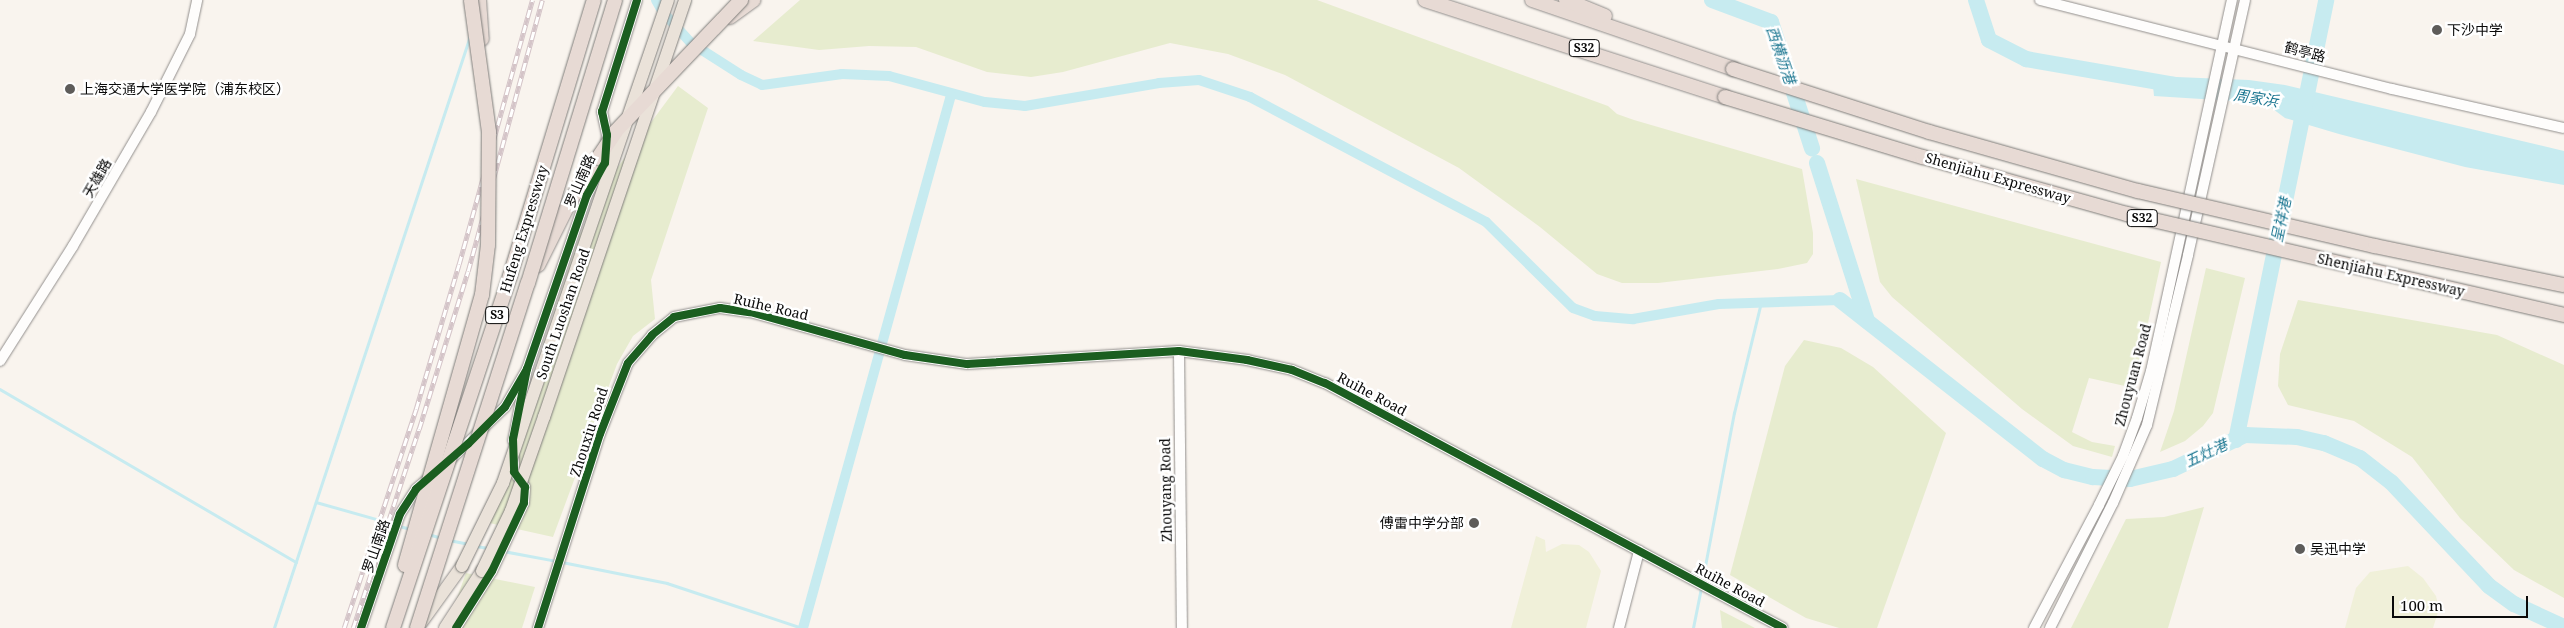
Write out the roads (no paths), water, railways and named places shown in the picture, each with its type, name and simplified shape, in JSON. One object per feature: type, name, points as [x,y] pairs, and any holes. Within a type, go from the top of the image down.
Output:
[{"type":"highway","points":[[471,0],[489,132]]},
{"type":"highway","points":[[388,628],[482,294],[488,245],[489,132],[479,0]]},
{"type":"highway","name":"Hufeng Expressway","points":[[393,628],[510,276],[594,0]]},
{"type":"highway","name":"Hufeng Expressway","points":[[417,628],[528,283],[615,0]]},
{"type":"highway","points":[[528,283],[570,201],[616,131],[700,40],[741,0]]},
{"type":"highway","points":[[700,40],[753,0]]},
{"type":"highway","points":[[1425,0],[1725,97]]},
{"type":"highway","name":"Shenjiahu Expressway","points":[[1444,0],[1725,97],[1923,157],[2127,214],[2564,315]]},
{"type":"highway","name":"Shenjiahu Expressway","points":[[1532,0],[1733,69],[1929,132],[2138,191],[2375,246],[2564,285]]},
{"type":"highway","points":[[1566,0],[1733,69]]},
{"type":"main road","name":"South Luoshan Road","points":[[417,628],[462,566],[504,483],[668,0]]},
{"type":"main road","name":"South Luoshan Road","points":[[445,628],[482,571],[510,511],[541,427],[686,0]]},
{"type":"street","name":"天雄路","points":[[1,359],[73,246],[151,112],[190,34],[197,0]]},
{"type":"street","name":"罗山南路","points":[[456,628],[492,572],[524,503],[525,487],[514,472],[513,439],[527,369],[587,195],[605,163],[607,135],[602,112],[637,0]]},
{"type":"street","name":"鹤亭路","points":[[2040,0],[2336,74],[2564,128]]},
{"type":"street","name":"Zhouyuan Road","points":[[2034,628],[2100,505],[2123,456],[2137,418],[2151,371],[2232,0]]},
{"type":"street","name":"Zhouyuan Road","points":[[2050,628],[2136,455],[2152,408],[2245,0]]},
{"type":"street","name":"Ruihe Road","points":[[652,334],[674,317],[720,308],[750,312],[905,355],[967,364],[1179,351],[1247,360],[1292,370],[1325,384],[1783,628]]},
{"type":"street","name":"Zhouxiu Road","points":[[538,628],[554,583],[600,434],[621,378],[628,363],[652,334]]},
{"type":"street","name":"Zhouyang Road","points":[[1179,351],[1182,628]]},
{"type":"street","name":"罗山南路","points":[[362,628],[400,514],[416,489],[468,444],[505,407],[527,369]]},
{"type":"street","points":[[1619,628],[1639,551]]},
{"type":"water","points":[[2152,76],[2249,80],[2285,85],[2564,151],[2564,185],[2465,167],[2339,134],[2285,118],[2265,103],[2154,96]]},
{"type":"waterway","points":[[656,0],[662,11],[691,43],[741,75],[762,85],[842,74],[889,76],[985,102],[1025,106],[1159,83],[1199,80],[1250,97],[1486,222],[1573,308],[1595,316],[1633,319],[1719,304],[1840,300]]},
{"type":"waterway","name":"西横沥港","points":[[1712,0],[1771,22],[1812,148]]},
{"type":"waterway","name":"周家浜","points":[[1976,0],[1989,40],[2026,59],[2175,85]]},
{"type":"waterway","name":"呈祥港","points":[[2236,440],[2326,0]]},
{"type":"waterway","points":[[274,628],[470,36]]},
{"type":"waterway","points":[[803,628],[951,95]]},
{"type":"waterway","name":"西横沥港","points":[[1817,163],[1867,321]]},
{"type":"waterway","name":"五灶港","points":[[1840,300],[2043,459],[2064,470],[2093,477],[2130,479],[2173,469],[2245,435],[2297,437],[2324,443],[2360,458],[2391,482],[2489,586],[2514,604],[2564,627]]},
{"type":"waterway","points":[[1702,582],[1734,413],[1761,302]]},
{"type":"waterway","points":[[0,389],[296,562]]},
{"type":"waterway","points":[[316,502],[394,524]]},
{"type":"waterway","points":[[399,526],[411,529]]},
{"type":"waterway","points":[[428,534],[442,538]]},
{"type":"waterway","points":[[449,540],[469,544]]},
{"type":"waterway","points":[[476,546],[488,548]]},
{"type":"waterway","points":[[503,551],[557,561]]},
{"type":"waterway","points":[[562,562],[667,583],[802,628]]},
{"type":"waterway","points":[[1693,628],[1701,588]]},
{"type":"railway","points":[[344,628],[416,409],[459,264],[532,0]]},
{"type":"railway","points":[[353,628],[419,429],[468,271],[542,0]]},
{"type":"place","name":"下沙中学","points":[[2437,30]]},
{"type":"place","name":"上海交通大学医学院（浦东校区）","points":[[70,89]]},
{"type":"place","name":"傅雷中学分部","points":[[1474,523]]},
{"type":"place","name":"吴迅中学","points":[[2300,549]]}]
